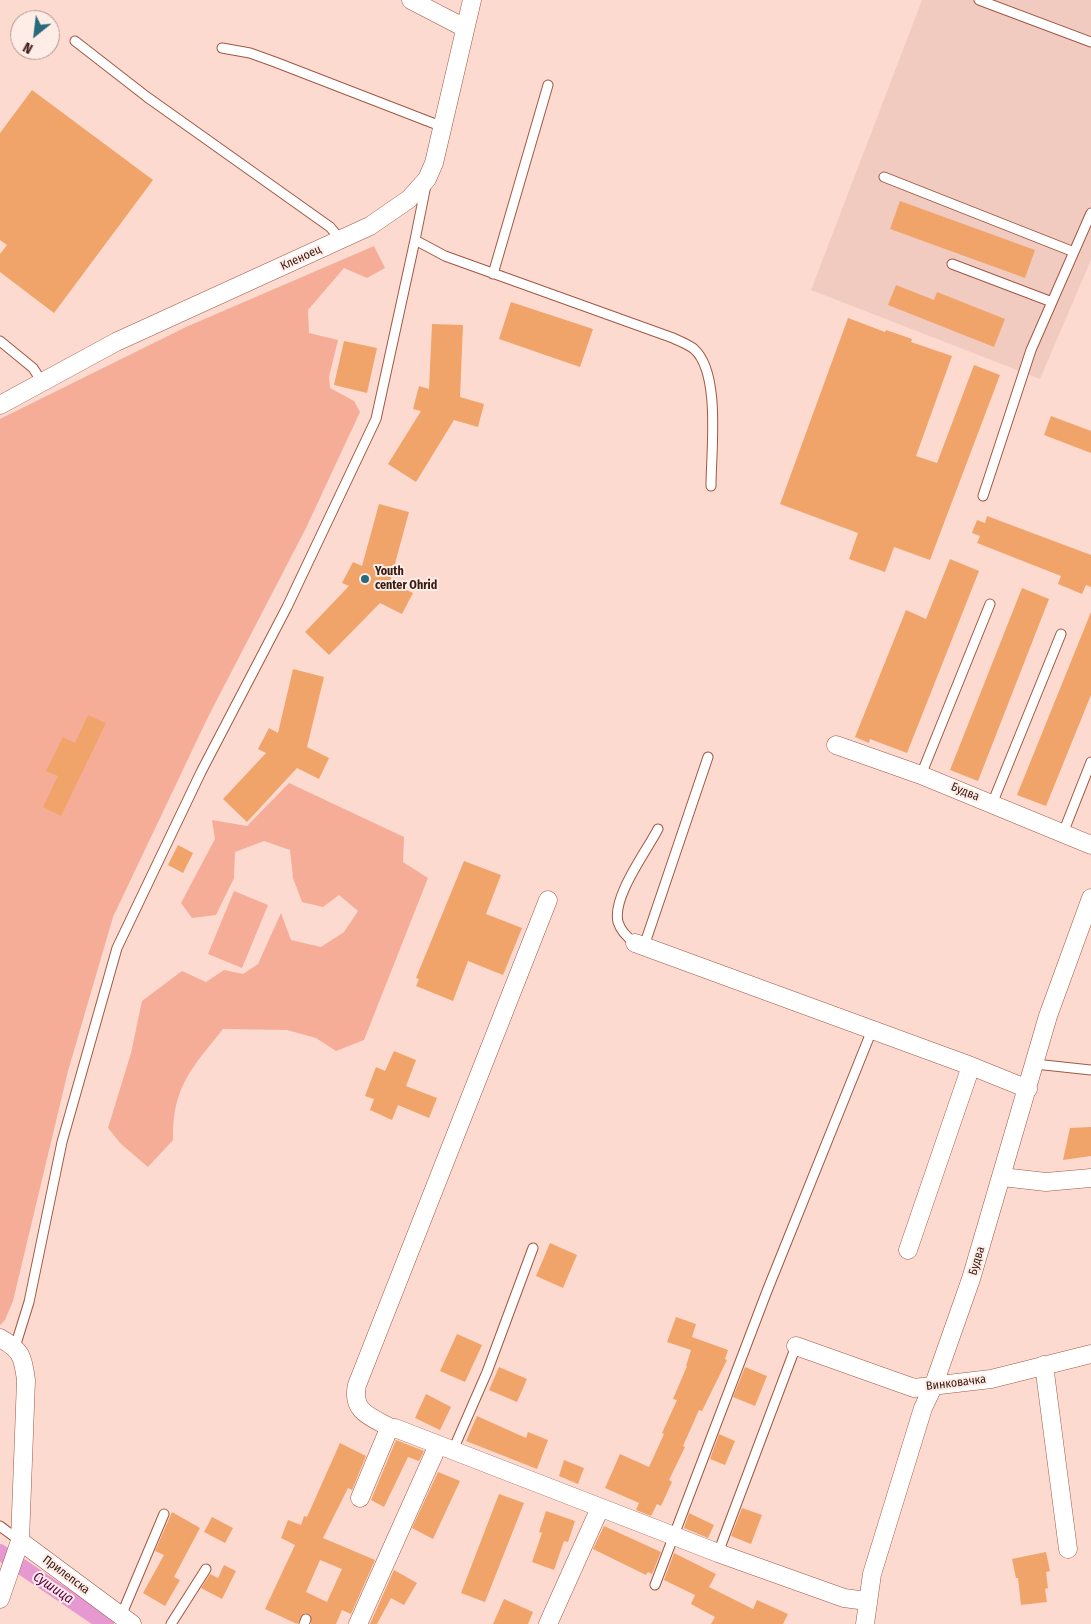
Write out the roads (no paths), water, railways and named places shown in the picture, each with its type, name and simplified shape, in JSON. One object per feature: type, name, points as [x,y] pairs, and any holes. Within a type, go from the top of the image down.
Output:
[{"type":"street","points":[[411,0],[465,28]]},
{"type":"street","name":"Кленоец","points":[[0,405],[116,342],[370,226],[409,199],[427,180],[443,127],[472,0]]},
{"type":"street","name":"Будва","points":[[836,745],[921,775],[1091,845]]},
{"type":"street","name":"Будва","points":[[865,1624],[872,1574],[920,1417],[933,1387],[971,1279],[1028,1090],[1048,1016],[1091,898]]},
{"type":"street","points":[[548,900],[357,1385],[355,1396],[360,1411],[391,1428],[718,1553],[844,1598],[867,1601]]},
{"type":"street","points":[[640,945],[971,1066],[1028,1090]]},
{"type":"street","points":[[908,1250],[971,1066]]},
{"type":"street","points":[[1002,1177],[1046,1182],[1091,1178]]},
{"type":"street","points":[[0,1338],[15,1347],[24,1360],[26,1380],[20,1541],[2,1593]]},
{"type":"street","name":"Винковачка","points":[[796,1346],[914,1388],[990,1379],[1091,1354]]},
{"type":"street","points":[[1044,1365],[1068,1548]]},
{"type":"street","points":[[360,1498],[391,1428]]},
{"type":"street","points":[[358,1624],[446,1448]]},
{"type":"street","points":[[548,1624],[600,1508]]},
{"type":"street","name":"Прилепска","points":[[20,1541],[127,1620]]},
{"type":"lane","points":[[979,0],[1091,42]]},
{"type":"lane","points":[[74,41],[147,98],[330,227],[340,240]]},
{"type":"lane","points":[[222,48],[250,52],[443,127]]},
{"type":"lane","points":[[493,274],[548,85]]},
{"type":"lane","points":[[884,177],[1074,252]]},
{"type":"lane","points":[[15,1347],[29,1302],[62,1142],[117,948],[201,772],[286,607],[376,419],[427,180]]},
{"type":"lane","points":[[983,496],[1031,350],[1091,213]]},
{"type":"lane","points":[[415,240],[445,256],[673,338],[694,349],[710,377],[712,403],[710,486]]},
{"type":"lane","points":[[952,264],[1052,302]]},
{"type":"lane","points":[[0,341],[33,368],[42,382]]},
{"type":"lane","points":[[921,775],[990,604]]},
{"type":"lane","points":[[992,804],[1061,634]]},
{"type":"lane","points":[[658,829],[617,908],[618,923],[625,936],[640,945],[708,757]]},
{"type":"lane","points":[[1063,833],[1091,762]]},
{"type":"lane","points":[[655,1585],[767,1291],[872,1030]]},
{"type":"lane","points":[[1035,1064],[1091,1070]]},
{"type":"lane","points":[[446,1448],[487,1372],[533,1248]]},
{"type":"lane","points":[[718,1553],[796,1346]]},
{"type":"lane","points":[[127,1620],[164,1514]]},
{"type":"lane","name":"Прилепска","points":[[0,1526],[20,1541]]},
{"type":"lane","points":[[171,1624],[206,1569]]},
{"type":"waterway","name":"Сушица","points":[[0,1552],[106,1624]]},
{"type":"place","name":"Youth center Ohrid","points":[[365,579]]}]
